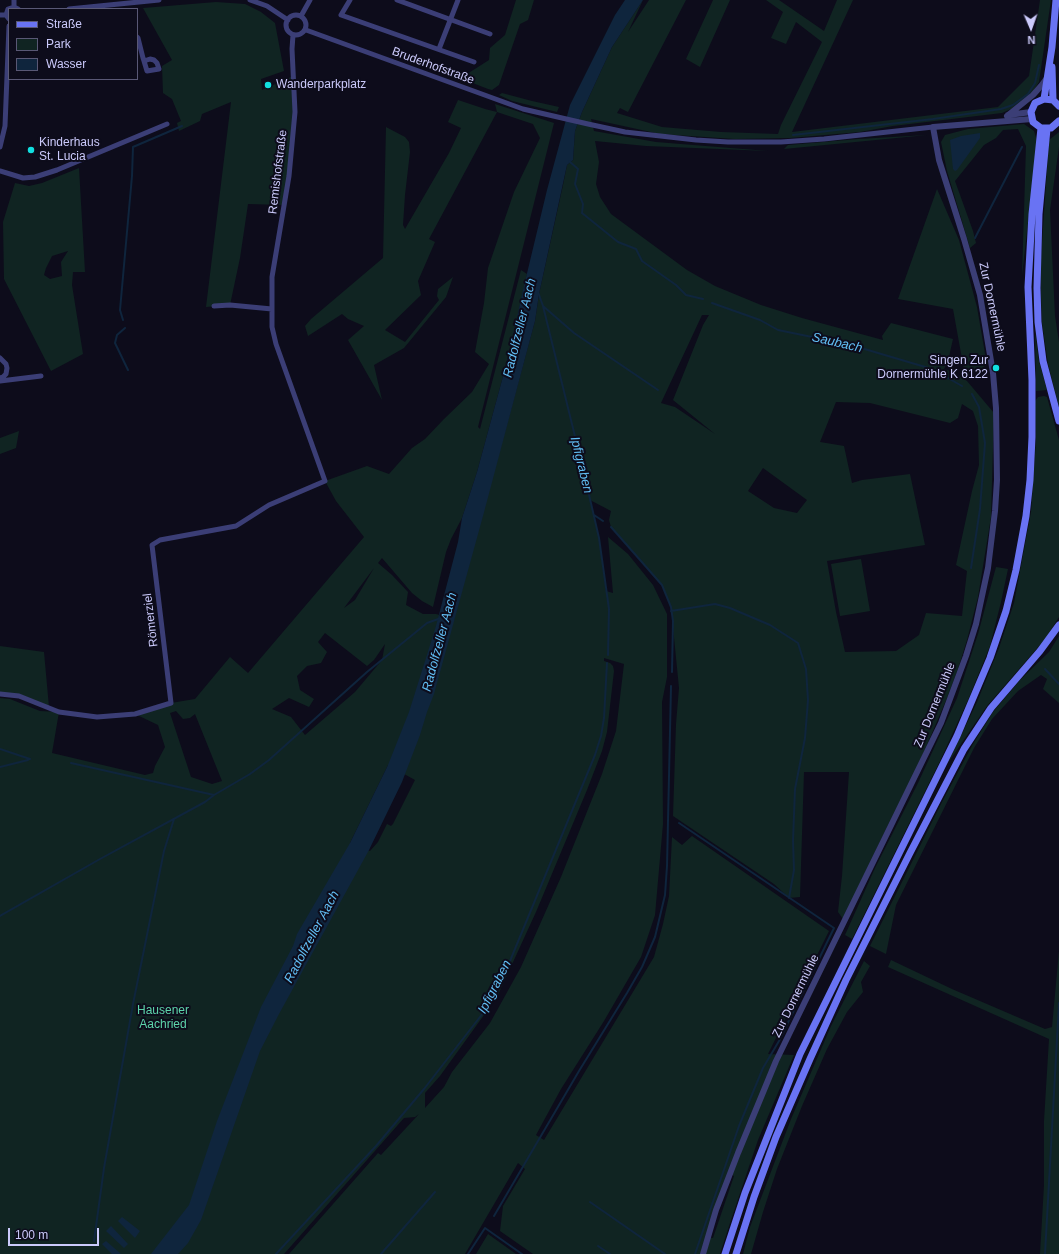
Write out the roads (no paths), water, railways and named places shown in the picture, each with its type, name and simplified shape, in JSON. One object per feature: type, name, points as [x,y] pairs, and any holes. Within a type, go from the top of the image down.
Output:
[{"type":"main road","points":[[1044,99],[1052,47],[1056,0]]},
{"type":"main road","points":[[1052,47],[1053,100]]},
{"type":"main road","points":[[1059,106],[1053,100],[1044,99],[1035,103],[1031,116],[1036,125],[1044,128],[1054,127],[1059,121]]},
{"type":"main road","points":[[1044,128],[1036,288],[1037,316],[1043,361],[1059,421]]},
{"type":"main road","points":[[725,1254],[745,1193],[800,1054],[957,736],[974,698],[1002,625],[1016,570],[1026,516],[1030,473],[1032,380],[1028,287],[1032,214],[1044,128]]},
{"type":"main road","points":[[736,1254],[754,1197],[776,1137],[810,1058],[852,968],[964,749],[991,708],[1040,651],[1059,625]]},
{"type":"street","points":[[14,0],[16,8]]},
{"type":"street","points":[[92,8],[116,7],[159,0]]},
{"type":"street","points":[[250,0],[267,6],[288,20]]},
{"type":"street","points":[[301,16],[310,0]]},
{"type":"street","points":[[350,0],[341,15],[474,62]]},
{"type":"street","points":[[397,0],[490,34]]},
{"type":"street","points":[[439,49],[458,0]]},
{"type":"street","points":[[0,15],[8,17]]},
{"type":"street","points":[[291,16],[301,16],[305,20],[306,30],[298,36],[289,33],[286,29],[288,20],[291,16]]},
{"type":"street","name":"Bruderhofstraße","points":[[306,30],[523,109],[588,124],[663,137],[728,142],[781,142],[933,127]]},
{"type":"street","name":"Remishofstraße","points":[[293,35],[292,49],[295,112],[288,183],[272,277],[272,327],[276,344],[325,481]]},
{"type":"street","points":[[0,147],[8,40]]},
{"type":"street","points":[[138,40],[144,61]]},
{"type":"street","points":[[1007,116],[1037,91],[1047,77]]},
{"type":"street","points":[[986,122],[1007,116],[1031,116]]},
{"type":"street","points":[[933,127],[1031,116]]},
{"type":"street","points":[[0,171],[23,178],[35,177],[57,170],[167,124]]},
{"type":"street","name":"Zur Dornermühle","points":[[703,1254],[716,1210],[776,1061],[941,723],[966,656],[976,624],[988,568],[997,480],[996,408],[993,368],[980,295],[939,160],[933,127]]},
{"type":"street","points":[[214,306],[230,305],[272,309]]},
{"type":"street","points":[[0,358],[6,364],[7,368],[6,374],[0,378]]},
{"type":"street","points":[[0,381],[41,376]]},
{"type":"street","name":"Römerziel","points":[[0,694],[19,696],[59,712],[97,717],[135,714],[171,704],[152,544],[160,540],[236,526],[268,505],[325,481]]},
{"type":"water","name":"Radolfzeller Aach","points":[[625,0],[643,0],[612,47],[582,112],[575,131],[573,160],[567,165],[539,294],[535,321],[434,694],[420,735],[402,782],[369,850],[260,1051],[201,1220],[188,1243],[178,1254],[151,1254],[189,1205],[217,1121],[261,1007],[293,946],[297,934],[350,843],[388,765],[409,712],[436,626],[458,542],[462,518],[477,472],[508,358],[547,190],[570,105],[615,15]]},
{"type":"water","points":[[980,133],[980,138],[955,171],[953,169],[950,140],[961,136]]},
{"type":"water","points":[[122,1217],[140,1231],[135,1238],[118,1221]]},
{"type":"water","points":[[111,1226],[128,1244],[124,1248],[106,1231]]},
{"type":"water","points":[[106,1241],[121,1254],[112,1254],[102,1244]]},
{"type":"waterway","points":[[793,135],[933,119],[1001,109],[1013,105],[1028,94],[1035,83],[1039,65]]},
{"type":"waterway","points":[[123,320],[120,310],[132,176],[133,147],[182,126]]},
{"type":"waterway","points":[[975,238],[1022,147]]},
{"type":"waterway","name":"Saubach","points":[[569,161],[578,169],[575,184],[583,204],[582,213],[618,242],[636,249],[642,261],[676,285],[686,295],[703,299]]},
{"type":"waterway","name":"Ipfigraben","points":[[538,292],[543,306],[599,538],[609,609],[608,655]]},
{"type":"waterway","name":"Saubach","points":[[712,303],[760,320],[778,330],[851,345],[932,369],[962,386]]},
{"type":"waterway","points":[[543,306],[574,333],[658,390]]},
{"type":"waterway","points":[[125,328],[117,335],[115,343],[128,370]]},
{"type":"waterway","name":"Saubach","points":[[971,568],[980,509],[985,443],[979,407],[972,394]]},
{"type":"waterway","points":[[594,515],[603,521]]},
{"type":"waterway","points":[[611,527],[662,585],[671,607],[673,621],[672,672]]},
{"type":"waterway","points":[[671,611],[715,604],[730,608],[770,625],[798,643],[806,669],[808,700],[805,738],[795,789],[793,841],[794,870],[789,898]]},
{"type":"waterway","name":"Radolfzeller Aach","points":[[0,916],[100,859],[205,802],[250,774],[269,760],[367,672],[427,623],[441,618]]},
{"type":"waterway","name":"Ipfigraben","points":[[276,1254],[376,1146],[424,1089],[483,1013],[495,992],[510,961],[595,755],[601,736],[604,718],[607,663]]},
{"type":"waterway","name":"Saubach","points":[[1045,669],[1059,684]]},
{"type":"waterway","points":[[494,1216],[579,1071],[627,993],[642,967],[655,937],[665,895],[667,866],[671,686]]},
{"type":"waterway","points":[[0,749],[30,759]]},
{"type":"waterway","points":[[0,767],[28,760]]},
{"type":"waterway","points":[[71,763],[214,795]]},
{"type":"waterway","points":[[94,1241],[104,1168],[133,1004],[164,851],[174,819]]},
{"type":"waterway","points":[[679,823],[834,928],[779,1041],[763,1068],[739,1126],[695,1254]]},
{"type":"waterway","name":"Saubach","points":[[1045,1254],[1059,1003]]},
{"type":"waterway","points":[[381,1254],[435,1192]]},
{"type":"waterway","points":[[590,1202],[665,1254]]},
{"type":"waterway","points":[[468,1254],[485,1228],[522,1254]]},
{"type":"waterway","points":[[598,1246],[610,1254]]},
{"type":"place","name":"Wanderparkplatz","points":[[268,85]]},
{"type":"place","name":"Kinderhaus St. Lucia","points":[[31,150]]},
{"type":"place","name":"Singen Zur Dornermühle K 6122","points":[[996,368]]},
{"type":"park label","name":"Hausener Aachried","points":[[163,1018]]}]
